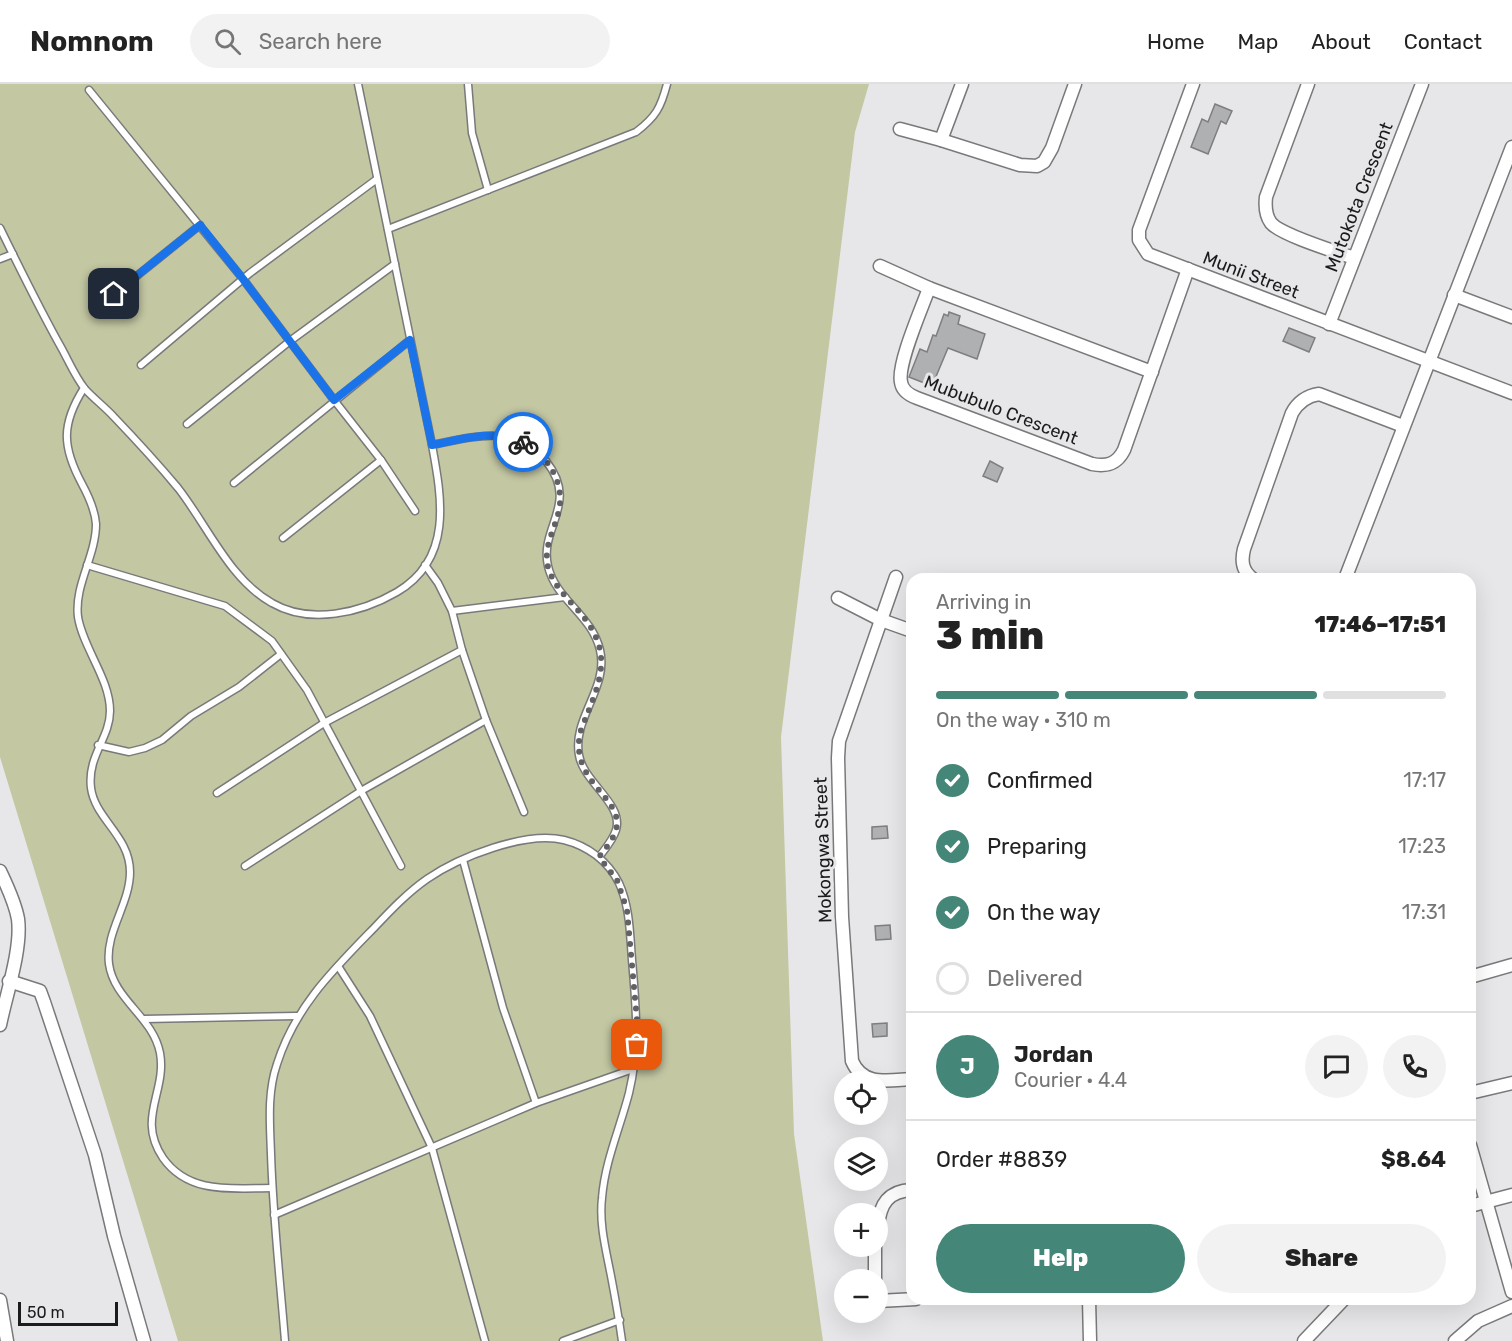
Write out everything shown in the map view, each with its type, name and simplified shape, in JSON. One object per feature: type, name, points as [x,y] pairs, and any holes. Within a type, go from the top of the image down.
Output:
[{"type":"street","points":[[941,140],[962,84]]},
{"type":"street","points":[[900,129],[1020,165],[1037,166],[1044,162],[1052,148],[1075,84]]},
{"type":"street","name":"Munii Street","points":[[1193,84],[1139,230],[1141,245],[1148,254],[1512,393]]},
{"type":"street","points":[[1308,84],[1265,203],[1267,216],[1275,227],[1354,258]]},
{"type":"street","name":"Mutokota Crescent","points":[[1329,324],[1422,84]]},
{"type":"street","points":[[1346,573],[1512,147]]},
{"type":"street","points":[[880,266],[929,288],[1152,372]]},
{"type":"street","name":"Mububulo Crescent","points":[[929,288],[901,367],[902,388],[916,398],[1012,435],[1092,464],[1106,466],[1121,456],[1124,450],[1188,269]]},
{"type":"street","points":[[1454,295],[1512,316]]},
{"type":"street","points":[[1247,573],[1244,570],[1242,559],[1244,549],[1292,413],[1298,403],[1318,394],[1403,426]]},
{"type":"street","name":"Mokongwa Street","points":[[896,577],[845,723],[838,758],[843,917],[851,1053],[856,1070],[867,1079],[906,1079]]},
{"type":"street","points":[[838,598],[881,620],[906,629]]},
{"type":"street","points":[[0,871],[14,905],[19,930],[16,956],[6,986],[0,1025]]},
{"type":"street","points":[[1476,975],[1512,965]]},
{"type":"street","points":[[6,986],[40,991],[95,1155],[117,1246],[144,1341]]},
{"type":"street","points":[[1476,1092],[1512,1083]]},
{"type":"street","points":[[1476,1166],[1512,1292]]},
{"type":"street","points":[[883,1203],[897,1192],[906,1191]]},
{"type":"street","points":[[1476,1204],[1512,1194]]},
{"type":"street","points":[[888,1300],[906,1299]]},
{"type":"street","points":[[0,1300],[7,1341]]},
{"type":"street","points":[[1089,1305],[1090,1341]]},
{"type":"street","points":[[1304,1341],[1338,1305]]},
{"type":"street","points":[[1455,1341],[1478,1321],[1512,1306]]},
{"type":"lane","points":[[0,228],[42,314],[84,388],[115,418],[177,488],[238,576],[255,592],[272,603],[305,615],[323,615],[364,607],[387,598],[404,588],[425,565],[438,537],[441,499],[358,84]]},
{"type":"lane","points":[[468,84],[472,133],[488,190]]},
{"type":"lane","points":[[388,229],[636,132],[648,123],[660,107],[667,84]]},
{"type":"lane","points":[[89,90],[243,279],[381,460],[415,511]]},
{"type":"lane","points":[[141,365],[243,279],[377,179]]},
{"type":"lane","points":[[97,308],[200,225]]},
{"type":"lane","points":[[0,259],[13,254]]},
{"type":"lane","points":[[187,424],[290,341],[395,264]]},
{"type":"lane","points":[[234,483],[410,340]]},
{"type":"lane","points":[[84,388],[70,416],[66,438],[70,460],[88,495],[96,522],[78,606],[82,633],[108,697],[110,710],[109,720],[92,763],[91,790],[95,801],[124,847],[129,859],[130,873],[128,889],[111,942],[109,965],[118,988],[144,1019],[158,1042],[161,1054],[160,1079],[152,1109],[151,1124],[164,1158],[179,1174],[198,1185],[211,1188],[272,1188]]},
{"type":"lane","points":[[432,445],[488,435],[503,435],[527,444],[546,460],[557,480],[560,501],[546,553],[548,566],[565,597],[595,634],[601,651],[601,676],[581,730],[578,747],[585,772],[616,814],[616,829],[599,857]]},
{"type":"lane","points":[[283,538],[381,460]]},
{"type":"lane","points":[[87,565],[225,606],[272,641],[307,690],[401,866]]},
{"type":"lane","points":[[425,565],[438,583],[452,611],[462,650],[486,720],[524,812]]},
{"type":"lane","points":[[452,611],[565,597]]},
{"type":"lane","points":[[217,793],[324,723],[462,650]]},
{"type":"lane","points":[[98,746],[129,752],[162,740],[191,716],[238,687],[281,654]]},
{"type":"lane","points":[[245,866],[361,791],[486,720]]},
{"type":"lane","points":[[285,1341],[272,1188],[270,1105],[272,1082],[282,1048],[297,1016],[320,984],[426,879],[463,860],[508,844],[552,838],[575,844],[599,857],[617,880],[627,910],[637,1020],[637,1045],[628,1094],[608,1158],[601,1201],[604,1240],[622,1341]]},
{"type":"lane","points":[[463,860],[503,1008],[536,1103]]},
{"type":"lane","points":[[338,966],[370,1016],[432,1148],[485,1341]]},
{"type":"lane","points":[[144,1019],[297,1016]]},
{"type":"lane","points":[[274,1215],[536,1103],[633,1070]]},
{"type":"lane","points":[[563,1341],[620,1320]]},
{"type":"green space","points":[[0,84],[869,84],[855,132],[781,737],[794,1134],[823,1341],[178,1341],[0,757]]},
{"type":"building","points":[[1215,104],[1232,111],[1226,124],[1221,121],[1208,154],[1191,147],[1202,119],[1208,122]]},
{"type":"building","points":[[949,312],[960,316],[958,324],[985,334],[977,359],[948,348],[932,386],[909,377],[920,349],[927,352],[944,314],[948,316]]},
{"type":"building","points":[[1289,328],[1315,338],[1309,352],[1283,341]]},
{"type":"building","points":[[990,461],[1003,468],[997,482],[983,476]]},
{"type":"building","points":[[887,826],[888,838],[872,839],[872,827]]},
{"type":"building","points":[[890,925],[891,939],[876,940],[875,926]]},
{"type":"building","points":[[887,1023],[887,1036],[873,1037],[872,1024]]},
{"type":"way so far","points":[[523,442],[546,460],[560,490],[559,509],[546,553],[550,574],[559,590],[595,634],[601,651],[601,676],[578,739],[578,747],[585,772],[616,814],[617,823],[614,836],[599,857],[617,880],[627,910],[637,1020],[637,1045]]},
{"type":"route","points":[[114,294],[200,225],[334,400],[410,340],[432,445],[488,435],[503,435],[523,442]]}]
